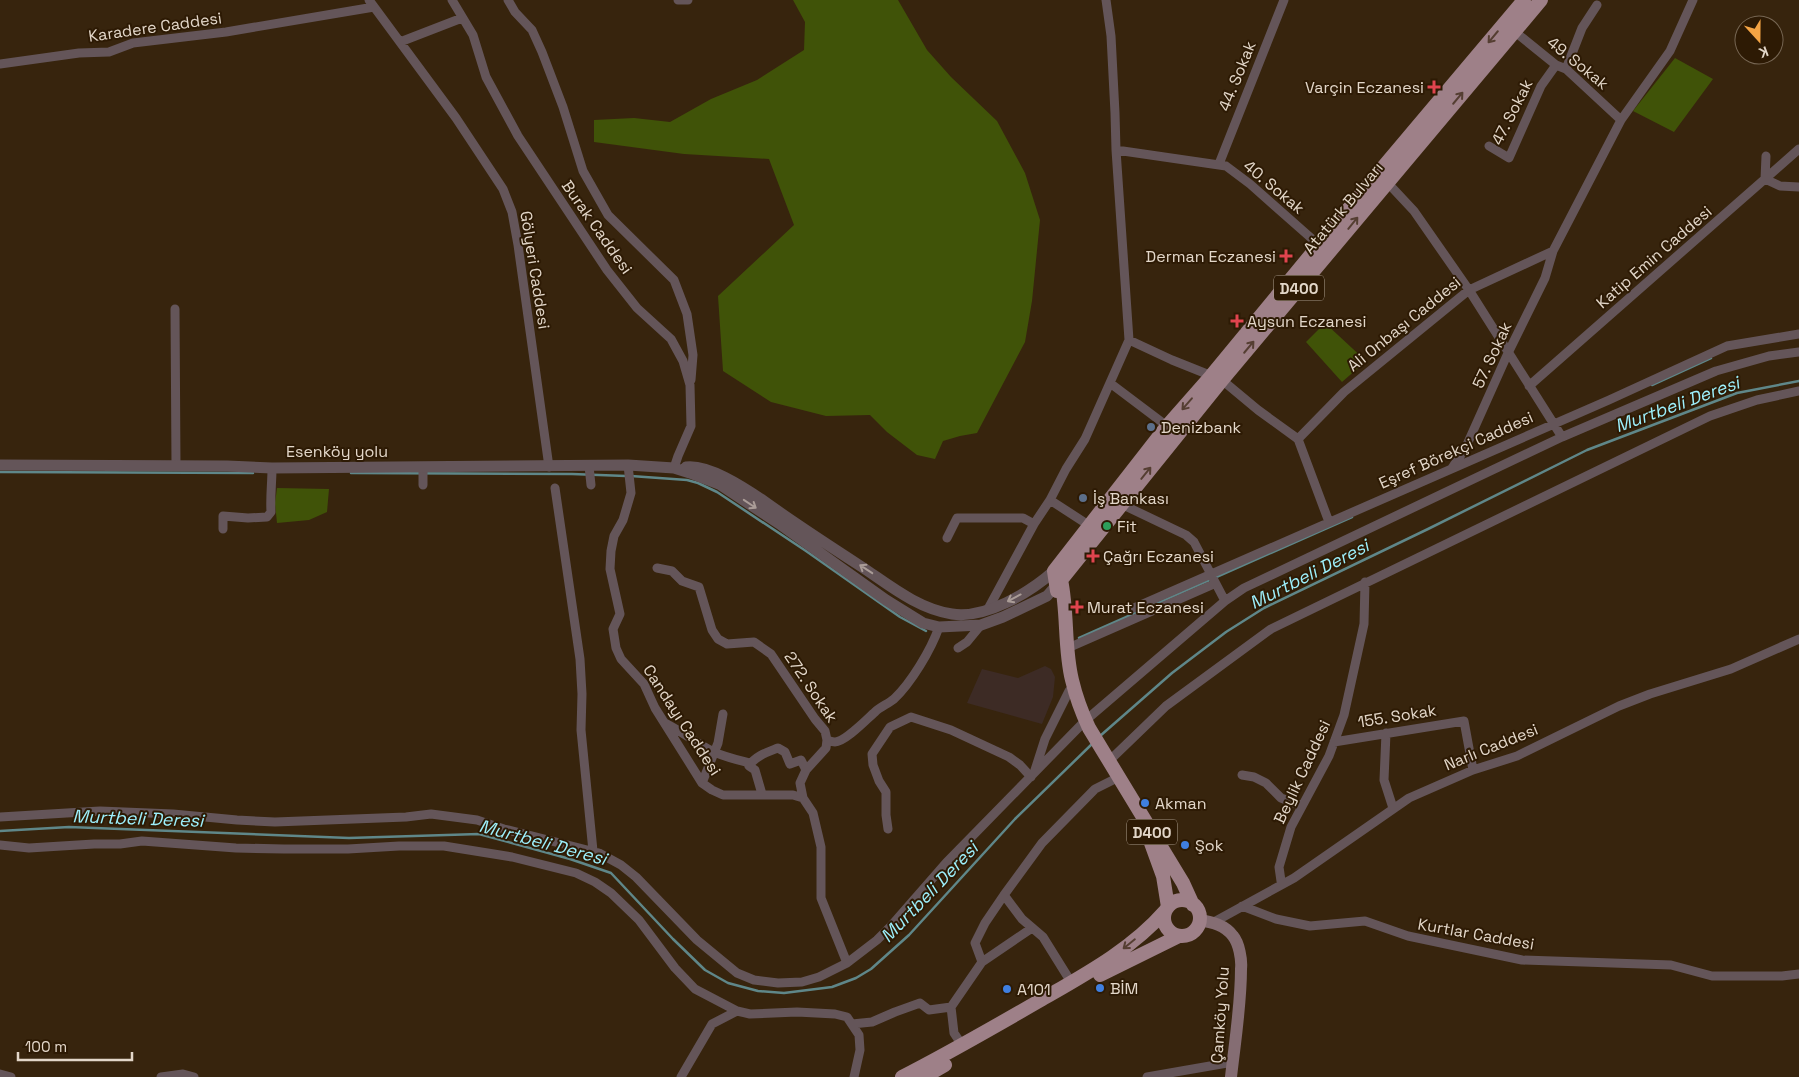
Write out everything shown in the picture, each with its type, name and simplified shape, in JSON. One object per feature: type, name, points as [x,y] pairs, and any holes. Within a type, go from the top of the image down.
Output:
[{"type":"main road","name":"Atatürk Bulvarı","points":[[1056,582],[1090,526],[1167,426],[1216,378],[1383,177],[1524,0]]},
{"type":"main road","name":"Atatürk Bulvarı","points":[[1056,582],[1121,504],[1319,245],[1383,177],[1541,0]]},
{"type":"main road","name":"D400","points":[[1056,582],[1072,679],[1085,726]]},
{"type":"main road","name":"D400","points":[[1056,582],[1064,665],[1069,690],[1085,726],[1179,877],[1193,905],[1197,909],[1199,920]]},
{"type":"main road","name":"D400","points":[[1107,764],[1113,780],[1154,847],[1163,876],[1167,909],[1164,917],[1166,927],[1179,936]]},
{"type":"main road","points":[[902,1077],[962,1045],[1106,962],[1156,922],[1172,903],[1183,900],[1193,905]]},
{"type":"main road","points":[[924,1077],[1109,970],[1179,936],[1190,934],[1199,920]]},
{"type":"main road","name":"Çamköy Yolu","points":[[1199,920],[1214,922],[1224,927],[1234,936],[1242,967],[1231,1077]]},
{"type":"street","name":"Burak Caddesi","points":[[452,0],[472,35],[486,77],[518,136],[606,270],[637,308],[671,339],[683,361],[690,385],[691,426],[674,468]]},
{"type":"street","points":[[508,0],[515,12],[532,30],[563,107],[583,171],[608,215],[674,280],[686,314],[693,355],[690,385]]},
{"type":"street","points":[[678,0],[688,0]]},
{"type":"street","points":[[988,609],[1034,524],[1085,439],[1129,340],[1110,36],[1106,0]]},
{"type":"street","name":"44. Sokak","points":[[1219,164],[1284,0]]},
{"type":"street","points":[[1553,251],[1621,120],[1670,51],[1693,0]]},
{"type":"street","name":"Gölyeri Caddesi","points":[[371,4],[456,118],[503,189],[512,212],[550,467]]},
{"type":"street","name":"Karadere Caddesi","points":[[0,64],[79,53],[109,52],[133,43],[226,32],[371,4]]},
{"type":"street","points":[[1566,70],[1582,28],[1597,5]]},
{"type":"street","points":[[400,42],[462,18]]},
{"type":"street","name":"49. Sokak","points":[[1514,31],[1556,65],[1566,70],[1621,120]]},
{"type":"street","name":"47. Sokak","points":[[1489,146],[1509,158],[1541,86],[1556,65]]},
{"type":"street","name":"Katip Emin Caddesi","points":[[1529,386],[1799,149]]},
{"type":"street","name":"40. Sokak","points":[[1116,150],[1226,166],[1250,184],[1319,245]]},
{"type":"street","points":[[1766,156],[1764,180],[1780,186],[1799,187]]},
{"type":"street","points":[[1383,177],[1414,211],[1469,290],[1556,429]]},
{"type":"street","name":"Ali Onbaşı Caddesi","points":[[1298,439],[1344,392],[1469,290],[1553,251]]},
{"type":"street","name":"57. Sokak","points":[[1452,468],[1465,449],[1508,353],[1545,278],[1553,251]]},
{"type":"street","points":[[175,309],[176,466]]},
{"type":"street","name":"Eşref Börekçi Caddesi","points":[[1068,648],[1330,522],[1452,468],[1556,429],[1609,400],[1727,346],[1799,334]]},
{"type":"street","points":[[1129,340],[1216,378],[1298,439],[1330,522]]},
{"type":"street","points":[[0,817],[100,811],[173,814],[275,822],[406,817],[431,814],[478,820],[504,829],[593,851],[621,865],[636,877],[697,940],[737,973],[754,980],[778,983],[802,982],[848,963],[864,952],[891,926],[946,863],[1031,777],[1225,601],[1244,588],[1556,429],[1716,371],[1769,356],[1799,352]]},
{"type":"street","points":[[1110,383],[1167,426]]},
{"type":"street","points":[[1107,764],[1166,706],[1271,629],[1710,416],[1757,400],[1799,391]]},
{"type":"street","name":"Esenköy yolu","points":[[0,465],[176,466],[272,471],[423,475],[550,467],[590,475],[674,468]]},
{"type":"street","points":[[674,468],[689,466],[705,469],[732,481],[792,522],[922,604],[953,614],[967,614],[988,609],[1056,582]]},
{"type":"street","points":[[674,468],[719,484],[886,600],[923,623],[939,628],[981,625],[1003,617],[1047,596],[1056,582]]},
{"type":"street","points":[[223,529],[223,516],[267,517],[272,512],[270,497],[272,471]]},
{"type":"street","name":"Candayı Caddesi","points":[[628,473],[631,493],[610,551],[610,570],[620,614],[614,629],[616,648],[621,659],[644,684],[648,697],[702,783],[723,795],[793,795],[803,798]]},
{"type":"street","points":[[555,488],[580,659],[582,694],[581,730],[593,851]]},
{"type":"street","points":[[1050,500],[1090,526]]},
{"type":"street","points":[[1121,504],[1186,535],[1194,542],[1225,601]]},
{"type":"street","points":[[948,538],[956,518],[1023,518],[1034,524]]},
{"type":"street","name":"272. Sokak","points":[[657,568],[672,571],[682,581],[699,588],[712,630],[718,640],[727,644],[754,642],[770,654],[825,731],[826,748],[806,770]]},
{"type":"street","name":"Eşref Börekçi Caddesi","points":[[1129,610],[1212,579]]},
{"type":"street","name":"Beylik Caddesi","points":[[1283,884],[1279,867],[1291,827],[1320,773],[1344,715],[1364,624],[1365,582]]},
{"type":"street","points":[[958,648],[967,642],[981,625]]},
{"type":"street","points":[[827,740],[835,742],[840,740],[894,699],[921,664],[933,644],[939,628]]},
{"type":"street","name":"Narlı Caddesi","points":[[1214,922],[1307,870],[1409,798],[1473,770],[1517,756],[1619,706],[1650,694],[1731,669],[1799,639]]},
{"type":"street","points":[[1031,777],[1037,766],[1045,739],[1069,690]]},
{"type":"street","points":[[702,783],[718,743],[723,714]]},
{"type":"street","points":[[888,829],[886,792],[879,781],[873,765],[872,754],[890,727],[911,716],[951,730],[1009,757],[1031,777]]},
{"type":"street","name":"155. Sokak","points":[[1334,742],[1464,721],[1473,770]]},
{"type":"street","points":[[664,723],[680,730],[714,752],[750,763]]},
{"type":"street","points":[[1386,733],[1384,780],[1393,808]]},
{"type":"street","points":[[750,763],[762,754],[778,748],[785,752],[790,764],[801,760],[806,770],[800,783],[803,798],[812,813],[821,847],[821,898],[848,963]]},
{"type":"street","points":[[750,763],[749,766],[755,770],[762,794]]},
{"type":"street","points":[[1242,774],[1266,783],[1281,798],[1302,806]]},
{"type":"street","points":[[982,962],[975,943],[985,923],[1004,895],[1042,843],[1095,789],[1113,780]]},
{"type":"street","points":[[0,845],[29,848],[120,844],[142,841],[236,848],[284,849],[444,846],[512,857],[576,873],[595,882],[611,893],[639,920],[670,961],[695,989],[737,1011],[750,1014],[788,1012],[835,1014],[847,1017],[859,1034],[860,1050],[854,1077]]},
{"type":"street","points":[[1004,895],[1022,918],[1043,937],[1071,982]]},
{"type":"street","name":"Kurtlar Caddesi","points":[[1242,906],[1276,919],[1310,926],[1365,922],[1408,936],[1522,960],[1670,965],[1712,976],[1782,976],[1799,974]]},
{"type":"street","points":[[962,1045],[954,1033],[951,1007],[982,962],[1032,928]]},
{"type":"street","points":[[852,1024],[872,1022],[920,1004],[929,1010],[951,1007]]},
{"type":"street","points":[[681,1077],[712,1024],[737,1011]]},
{"type":"street","points":[[1146,1077],[1233,1062]]},
{"type":"street","points":[[0,1074],[11,1077]]},
{"type":"street","points":[[161,1077],[183,1074],[194,1077]]},
{"type":"shaded area","points":[[1045,666],[1051,669],[1055,677],[1053,697],[1042,724],[967,703],[982,669],[1018,678]]},
{"type":"green space","points":[[793,0],[898,0],[927,50],[951,77],[997,121],[1025,173],[1040,220],[1032,301],[1025,342],[977,433],[943,441],[935,459],[917,455],[887,432],[870,415],[826,416],[771,402],[723,371],[718,296],[794,225],[769,159],[684,154],[594,142],[594,120],[634,118],[670,122],[711,99],[757,80],[804,50],[805,22]]},
{"type":"green space","points":[[1675,58],[1713,79],[1674,132],[1633,111]]},
{"type":"green space","points":[[1325,323],[1366,361],[1342,382],[1306,342]]},
{"type":"green space","points":[[277,488],[329,489],[327,512],[309,520],[277,523],[275,503]]},
{"type":"waterway","points":[[1652,385],[1711,358]]},
{"type":"waterway","name":"Murtbeli Deresi","points":[[1100,736],[1172,673],[1226,632],[1264,608],[1587,450],[1737,393],[1799,381]]},
{"type":"waterway","points":[[0,472],[253,473]]},
{"type":"waterway","points":[[351,473],[626,476]]},
{"type":"waterway","points":[[631,476],[687,480],[717,492],[900,617],[926,631]]},
{"type":"waterway","points":[[1079,638],[1352,517]]},
{"type":"waterway","name":"Murtbeli Deresi","points":[[0,831],[69,827],[349,838],[479,834],[570,859],[611,873],[705,970],[728,983],[758,991],[784,993],[832,987],[856,978],[871,969],[909,935],[1015,819],[1092,744]]},
{"type":"place","name":"Varçin Eczanesi","points":[[1434,87]]},
{"type":"place","name":"Derman Eczanesi","points":[[1286,256]]},
{"type":"place","name":"Aysun Eczanesi","points":[[1237,321]]},
{"type":"place","name":"Denizbank","points":[[1151,427]]},
{"type":"place","name":"İş Bankası","points":[[1083,498]]},
{"type":"place","name":"Fit","points":[[1107,526]]},
{"type":"place","name":"Çağrı Eczanesi","points":[[1093,556]]},
{"type":"place","name":"Murat Eczanesi","points":[[1077,607]]},
{"type":"place","name":"Akman","points":[[1145,803]]},
{"type":"place","name":"Şok","points":[[1185,845]]},
{"type":"place","name":"BİM","points":[[1100,988]]},
{"type":"place","name":"A101","points":[[1007,989]]}]
